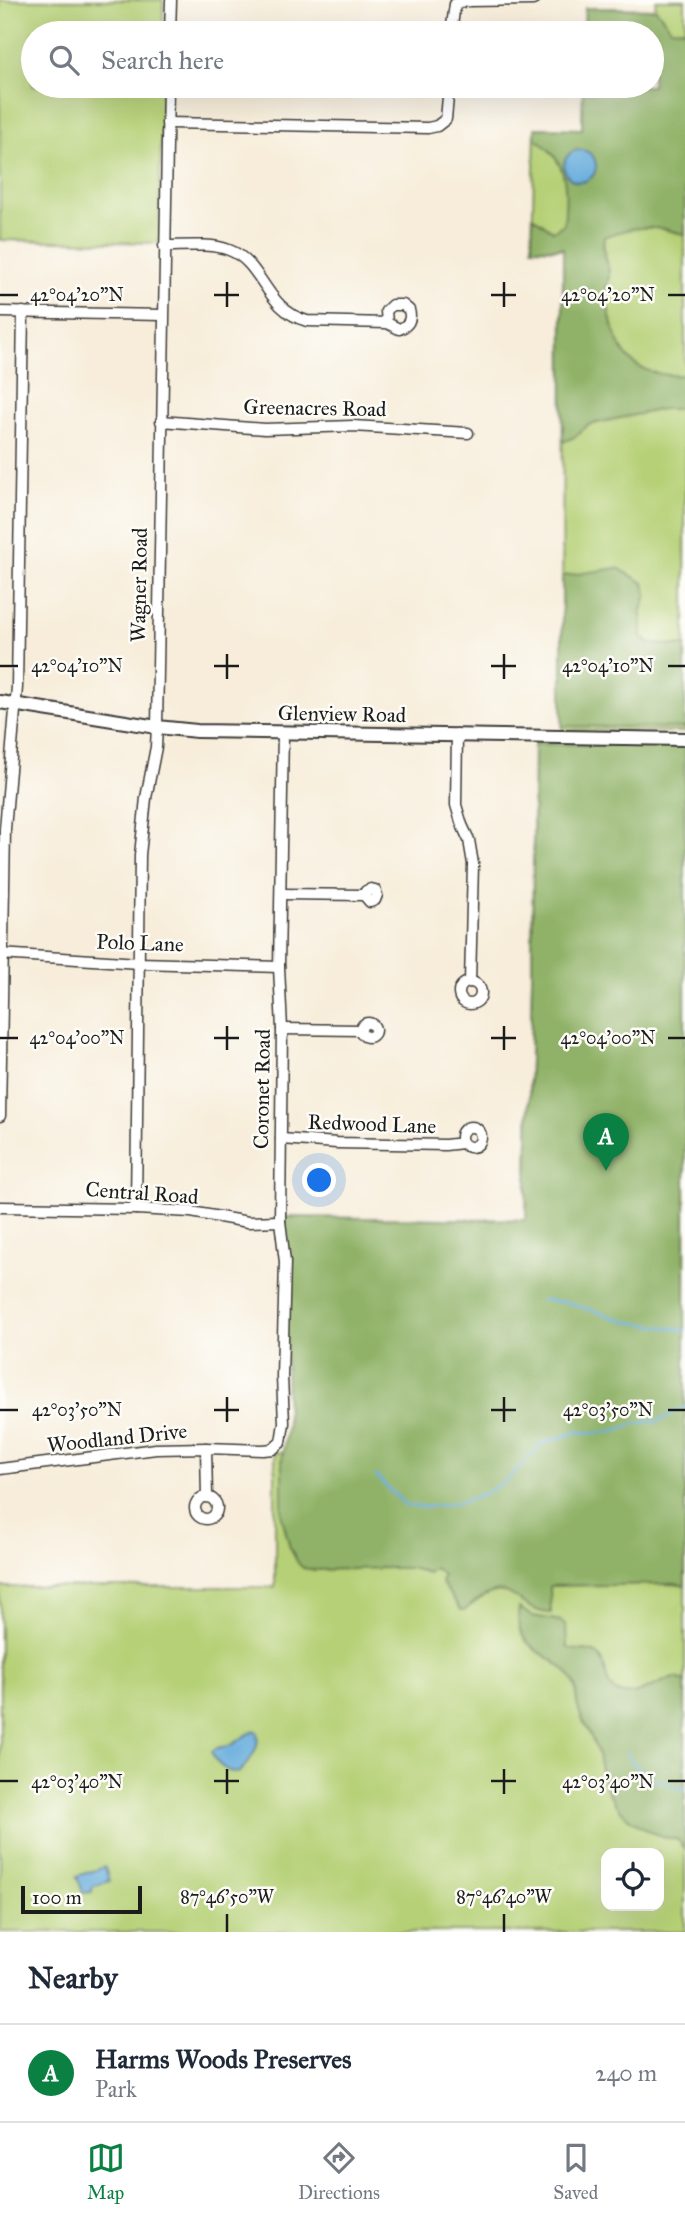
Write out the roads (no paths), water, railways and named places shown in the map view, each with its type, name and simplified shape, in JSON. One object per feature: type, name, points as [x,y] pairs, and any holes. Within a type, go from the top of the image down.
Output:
[{"type":"main road","name":"Glenview Road","points":[[0,702],[157,727],[224,732],[685,739]]},
{"type":"street","points":[[170,21],[171,0]]},
{"type":"street","points":[[453,21],[455,4],[468,1],[533,0]]},
{"type":"street","name":"Wagner Road","points":[[135,1209],[140,855],[157,727],[168,98]]},
{"type":"street","points":[[167,123],[428,128],[446,119],[448,98]]},
{"type":"street","points":[[164,246],[207,246],[230,250],[246,261],[278,305],[296,318],[307,321],[387,323]]},
{"type":"street","points":[[0,312],[163,315]]},
{"type":"street","points":[[0,1116],[5,809],[15,704],[23,312]]},
{"type":"street","name":"Greenacres Road","points":[[161,421],[265,429],[353,426],[468,433]]},
{"type":"street","name":"Coronet Road","points":[[279,1446],[284,1423],[282,1377],[285,1262],[280,1221],[282,1029],[279,967],[283,732]]},
{"type":"street","points":[[457,734],[456,805],[461,825],[469,840],[473,864],[470,982]]},
{"type":"street","points":[[281,894],[364,895]]},
{"type":"street","name":"Polo Lane","points":[[1,954],[139,963],[279,967]]},
{"type":"street","points":[[282,1029],[361,1030]]},
{"type":"street","name":"Redwood Lane","points":[[281,1139],[337,1143],[463,1143]]},
{"type":"street","name":"Central Road","points":[[0,1207],[135,1209],[191,1212],[248,1222],[280,1221]]},
{"type":"street","name":"Woodland Drive","points":[[0,1469],[48,1465],[135,1451],[206,1448],[263,1450],[279,1446]]},
{"type":"street","points":[[206,1448],[207,1497]]},
{"type":"water","points":[[580,150],[591,155],[596,166],[591,177],[580,182],[569,177],[564,166],[569,155]]},
{"type":"water","points":[[256,1731],[256,1748],[238,1773],[225,1769],[218,1763],[212,1751],[229,1746]]},
{"type":"water","points":[[105,1867],[109,1881],[92,1887],[92,1892],[83,1893],[77,1876]]},
{"type":"waterway","points":[[542,1300],[566,1302],[629,1322],[685,1330]]},
{"type":"waterway","points":[[376,1476],[406,1506],[426,1507],[460,1503],[507,1480],[543,1443],[577,1432],[598,1433],[636,1423],[658,1421],[685,1407]]},
{"type":"waterway","points":[[626,1752],[643,1772],[659,1781],[685,1789]]},
{"type":"place","name":"Harms Woods Preserves","points":[[606,1171]]}]
